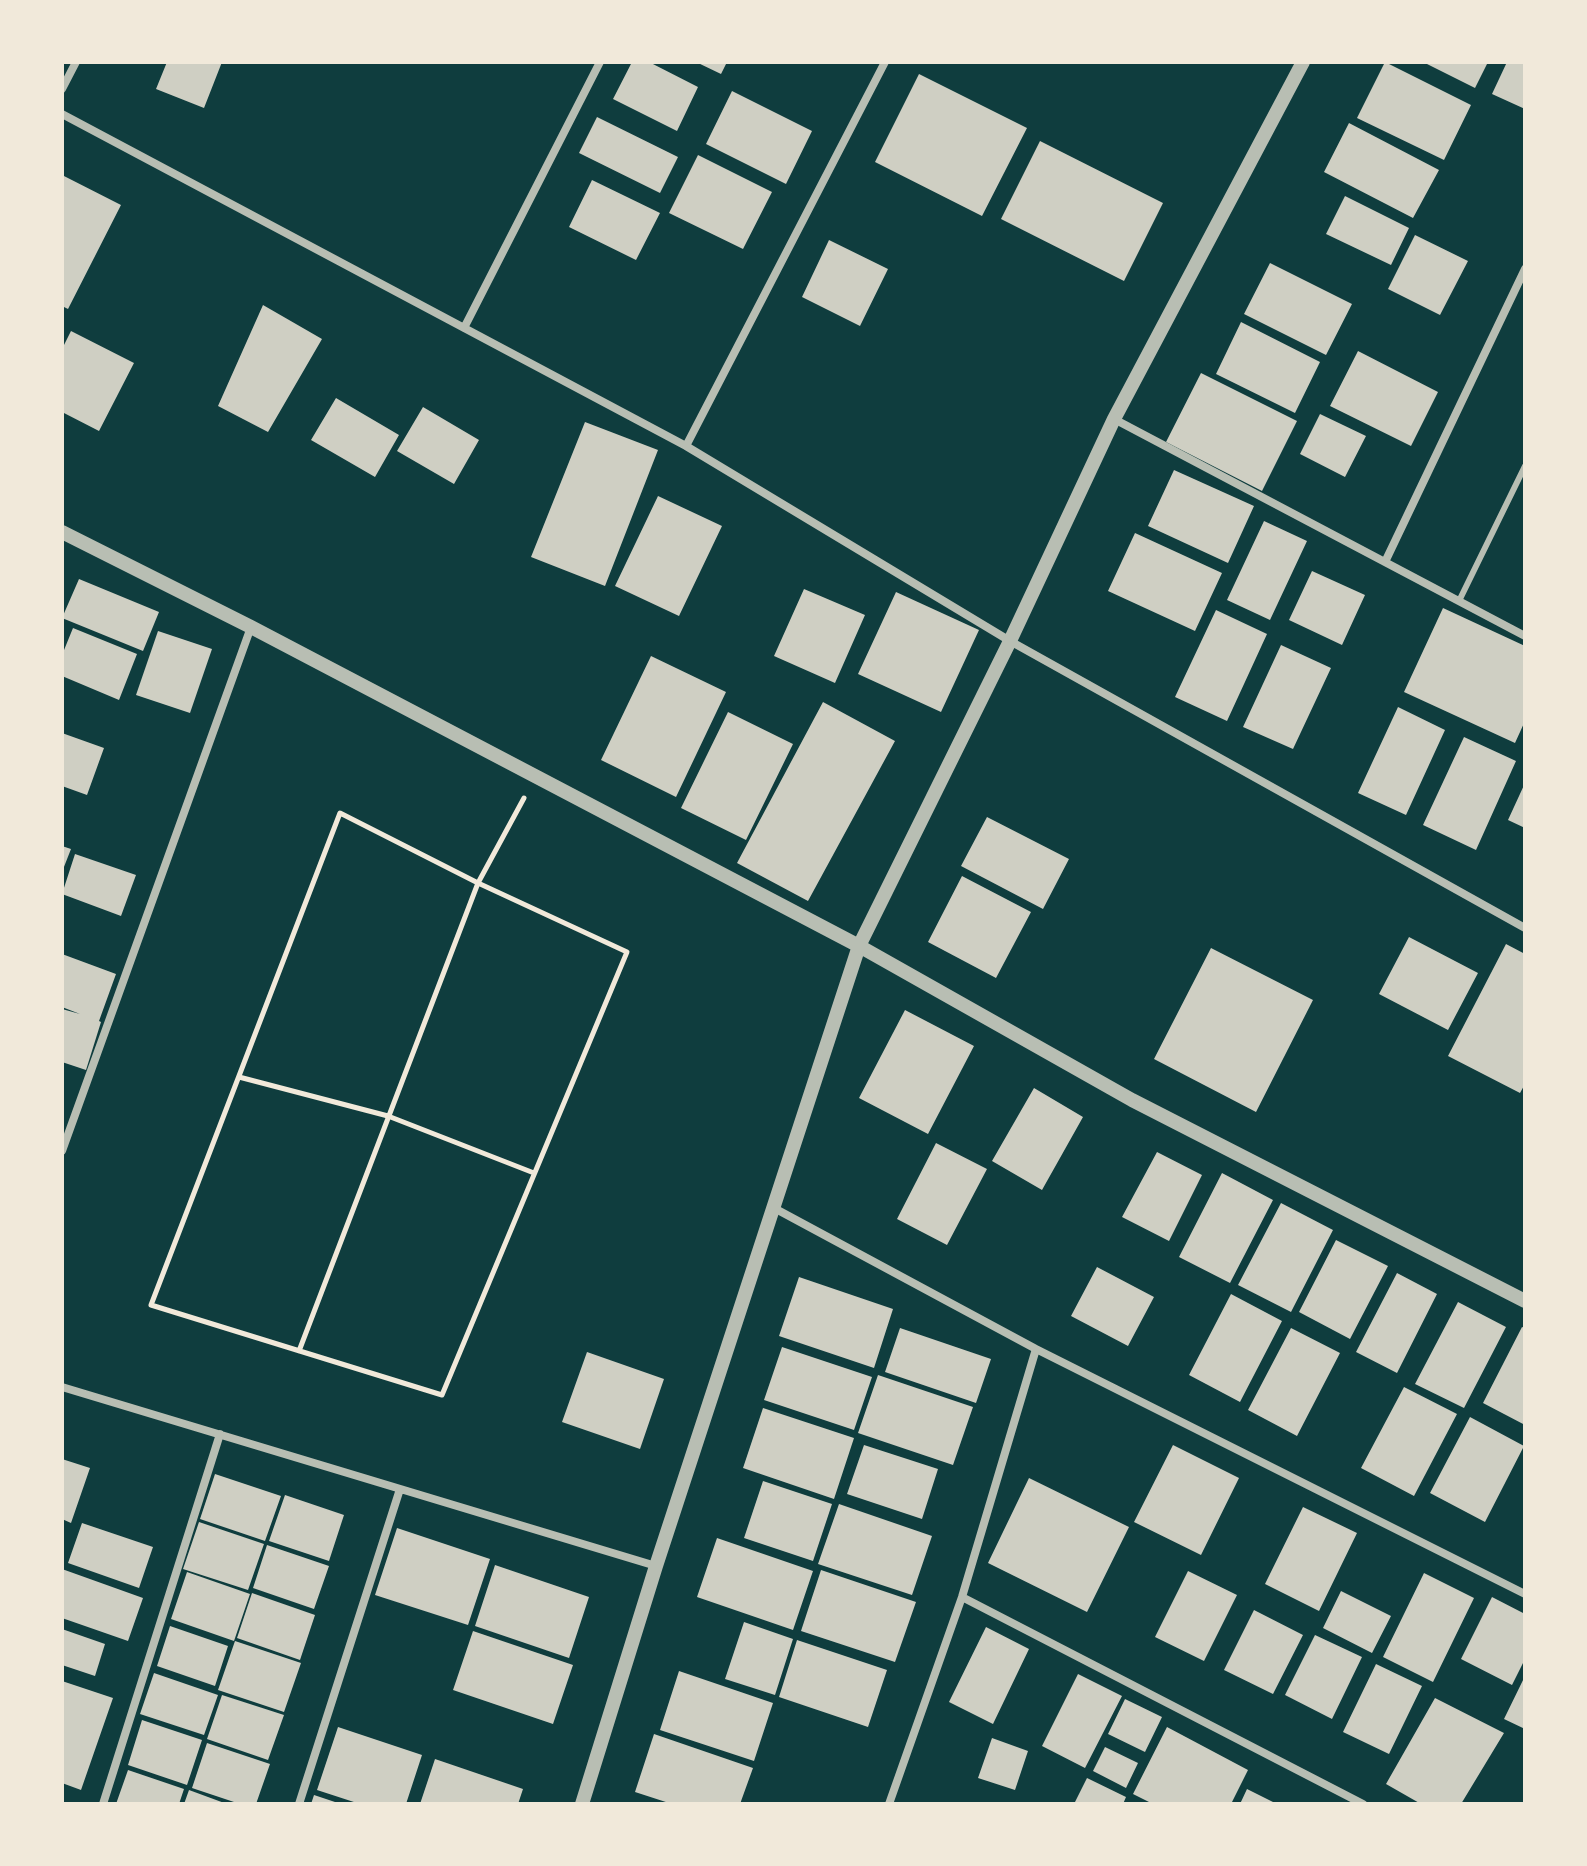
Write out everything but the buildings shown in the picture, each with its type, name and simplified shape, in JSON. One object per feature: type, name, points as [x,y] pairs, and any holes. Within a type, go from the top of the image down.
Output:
[{"type":"street","points":[[62,89],[76,62]]},
{"type":"street","points":[[464,328],[600,62]]},
{"type":"street","points":[[686,446],[885,62]]},
{"type":"street","points":[[582,1804],[656,1566],[859,946],[1010,641],[1114,419],[1303,62]]},
{"type":"street","points":[[62,114],[686,446],[1010,641],[1525,928]]},
{"type":"street","points":[[1385,562],[1525,269]]},
{"type":"street","points":[[1114,419],[1525,636]]},
{"type":"street","points":[[62,532],[251,627],[859,946],[1132,1100],[1525,1301]]},
{"type":"street","points":[[62,1151],[251,627]]},
{"type":"street","points":[[774,1208],[1036,1349],[1525,1594]]},
{"type":"street","points":[[889,1804],[962,1597],[1036,1349]]},
{"type":"street","points":[[62,1387],[656,1566]]},
{"type":"street","points":[[103,1804],[220,1434]]},
{"type":"street","points":[[299,1804],[400,1489]]},
{"type":"street","points":[[962,1597],[1363,1804]]},
{"type":"lane","points":[[1459,601],[1525,466]]},
{"type":"path","points":[[299,1351],[478,883],[536,776]]},
{"type":"path","points":[[340,813],[478,883],[627,952],[442,1395],[151,1305],[239,1077],[340,813]]},
{"type":"path","points":[[239,1077],[388,1116],[534,1173]]}]
